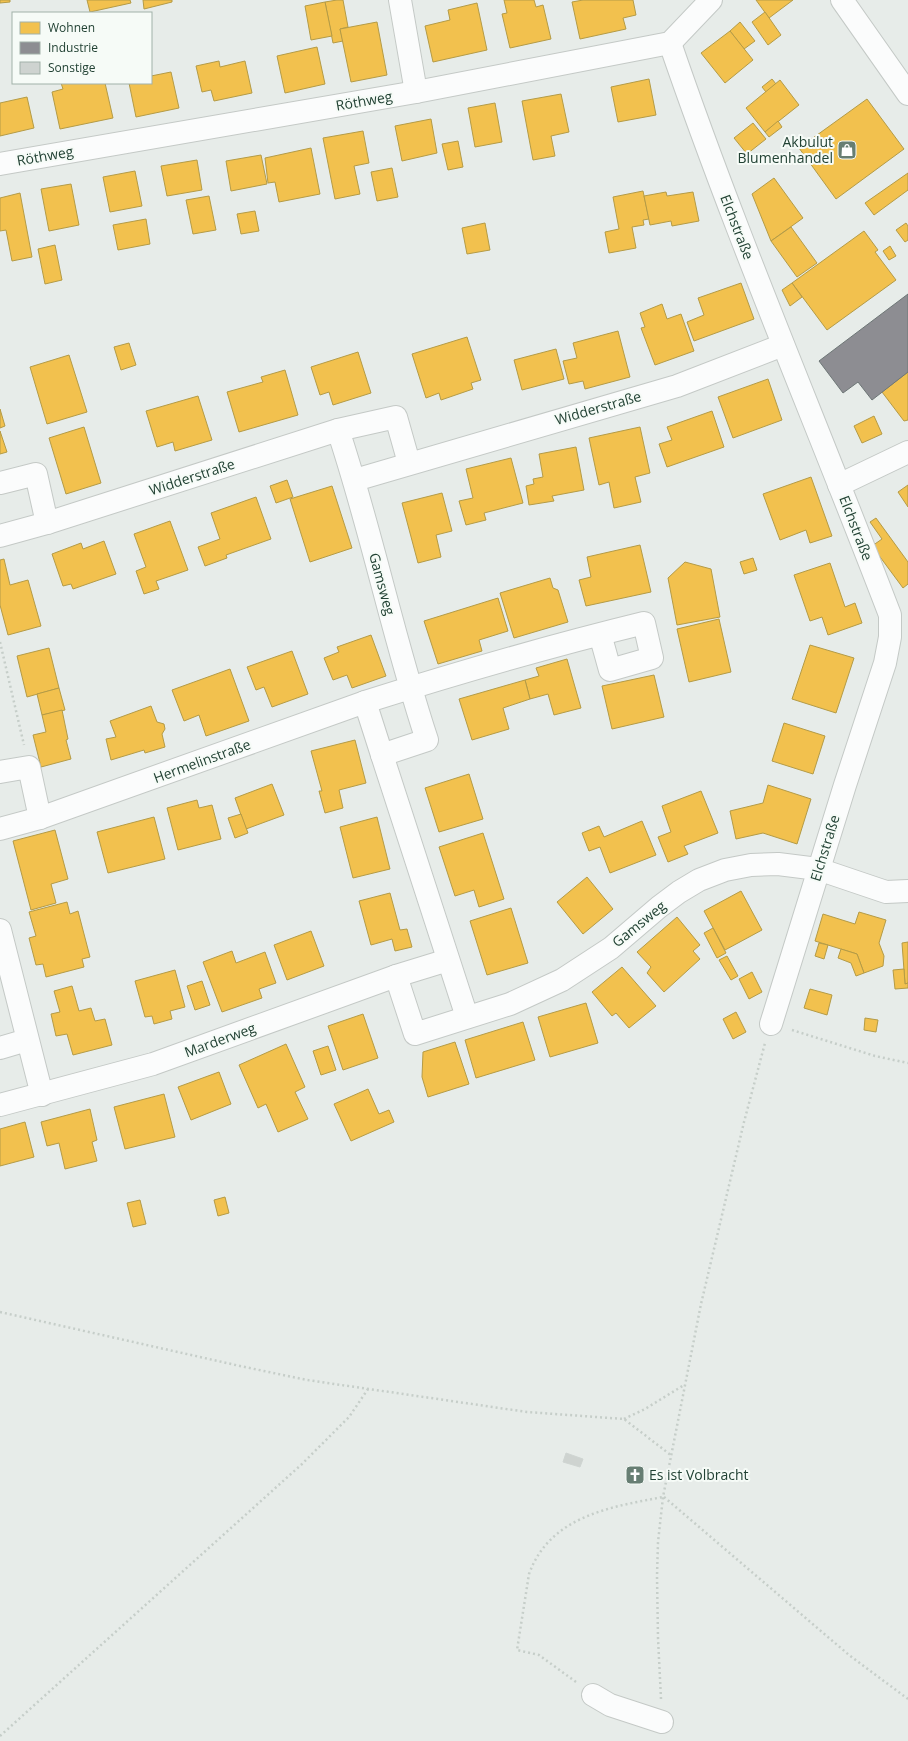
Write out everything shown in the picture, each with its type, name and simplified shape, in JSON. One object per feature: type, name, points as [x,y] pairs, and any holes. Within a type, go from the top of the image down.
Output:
[{"type":"street","points":[[400,0],[416,92]]},
{"type":"street","points":[[670,43],[711,0]]},
{"type":"street","points":[[842,0],[908,94]]},
{"type":"street","name":"Röthweg","points":[[0,164],[416,92],[670,43]]},
{"type":"street","name":"Elchstraße","points":[[670,43],[702,136],[890,616],[890,637],[885,663],[818,869],[770,1024]]},
{"type":"street","name":"Widderstraße","points":[[355,480],[676,386],[783,344]]},
{"type":"street","name":"Widderstraße","points":[[0,536],[47,523],[338,430],[396,417],[409,463]]},
{"type":"street","points":[[338,430],[355,480]]},
{"type":"street","points":[[839,485],[908,452]]},
{"type":"street","points":[[0,483],[36,474],[47,523]]},
{"type":"street","name":"Gamsweg","points":[[355,480],[410,688],[428,740],[382,755]]},
{"type":"street","points":[[467,1017],[365,702],[600,634]]},
{"type":"street","name":"Hermelinstraße","points":[[0,829],[40,818],[365,702]]},
{"type":"street","points":[[0,772],[29,767],[40,818]]},
{"type":"street","name":"Gamsweg","points":[[396,976],[415,1034],[510,1004],[562,980],[611,948],[659,907],[699,880],[725,870],[751,865],[778,864],[818,869],[886,892],[908,892]]},
{"type":"street","points":[[0,930],[42,1095]]},
{"type":"street","points":[[396,976],[448,960]]},
{"type":"street","name":"Marderweg","points":[[0,1105],[42,1095],[153,1064],[396,976]]},
{"type":"street","points":[[0,1048],[27,1040]]},
{"type":"street","points":[[593,1695],[610,1706],[662,1722]]},
{"type":"path","points":[[0,642],[29,767]]},
{"type":"path","points":[[662,1722],[657,1576],[658,1542],[663,1497],[672,1456],[684,1384],[701,1304],[744,1122],[770,1024],[875,1056],[908,1063]]},
{"type":"path","points":[[0,1312],[307,1380],[527,1412],[624,1419],[645,1410],[684,1384]]},
{"type":"path","points":[[0,1736],[302,1464],[349,1418],[368,1389]]},
{"type":"path","points":[[624,1419],[672,1456]]},
{"type":"path","points":[[593,1695],[539,1655],[517,1650],[529,1574],[542,1548],[578,1520],[610,1507],[663,1497]]},
{"type":"path","points":[[663,1497],[849,1655],[908,1699]]},
{"type":"building: Wohnen","points":[[0,0],[10,0],[10,2],[0,3]]},
{"type":"building: Wohnen","points":[[87,0],[130,0],[131,3],[90,12]]},
{"type":"building: Wohnen","points":[[143,0],[172,0],[172,2],[144,9]]},
{"type":"building: Wohnen","points":[[343,0],[348,27],[340,29],[343,41],[333,43],[325,2]]},
{"type":"building: Wohnen","points":[[504,0],[534,0],[536,7],[543,5],[551,39],[510,48],[502,14],[507,13]]},
{"type":"building: Wohnen","points":[[583,0],[633,0],[636,15],[623,18],[626,29],[580,39],[572,2]]},
{"type":"building: Wohnen","points":[[756,0],[793,0],[769,18]]},
{"type":"building: Wohnen","points":[[325,2],[332,36],[311,40],[305,6]]},
{"type":"building: Wohnen","points":[[477,3],[487,50],[433,62],[425,26],[450,20],[448,10]]},
{"type":"building: Wohnen","points":[[765,12],[781,35],[768,45],[752,22]]},
{"type":"building: Wohnen","points":[[377,22],[387,75],[351,82],[340,29]]},
{"type":"building: Wohnen","points":[[740,22],[755,41],[744,49],[730,31]]},
{"type":"building: Wohnen","points":[[730,31],[753,60],[725,83],[701,53]]},
{"type":"building: Wohnen","points":[[317,47],[325,84],[285,93],[277,56]]},
{"type":"building: Wohnen","points":[[219,61],[220,67],[245,61],[252,93],[214,101],[211,90],[202,92],[196,66]]},
{"type":"building: Wohnen","points":[[171,72],[179,108],[136,117],[129,84],[152,84],[152,76]]},
{"type":"building: Wohnen","points":[[649,79],[656,115],[618,122],[611,87]]},
{"type":"building: Wohnen","points":[[772,79],[776,84],[766,92],[762,87]]},
{"type":"building: Wohnen","points":[[780,80],[799,105],[765,132],[746,108]]},
{"type":"building: Wohnen","points":[[61,84],[105,84],[113,118],[60,129],[52,92],[63,89]]},
{"type":"building: Wohnen","points":[[561,94],[569,132],[551,136],[555,156],[533,160],[522,101]]},
{"type":"building: Wohnen","points":[[27,97],[34,128],[0,136],[0,103]]},
{"type":"building: Wohnen","points":[[867,99],[904,149],[836,199],[799,148]]},
{"type":"building: Wohnen","points":[[495,103],[502,142],[475,147],[468,108]]},
{"type":"building: Wohnen","points":[[431,119],[437,153],[402,161],[395,126]]},
{"type":"building: Wohnen","points":[[778,121],[782,127],[769,137],[765,132]]},
{"type":"building: Wohnen","points":[[753,123],[766,139],[747,154],[734,138]]},
{"type":"building: Wohnen","points":[[363,131],[369,163],[354,166],[360,194],[335,199],[323,138]]},
{"type":"building: Wohnen","points":[[458,141],[463,167],[448,170],[442,144]]},
{"type":"building: Wohnen","points":[[311,148],[320,194],[279,202],[275,182],[268,183],[265,158]]},
{"type":"building: Wohnen","points":[[261,155],[267,184],[231,191],[226,161]]},
{"type":"building: Wohnen","points":[[197,160],[202,190],[167,196],[161,166]]},
{"type":"building: Wohnen","points":[[392,168],[398,197],[377,201],[371,172]]},
{"type":"building: Wohnen","points":[[135,171],[142,206],[110,212],[103,177]]},
{"type":"building: Wohnen","points":[[908,173],[908,190],[874,215],[865,203]]},
{"type":"building: Wohnen","points":[[774,178],[803,218],[771,241],[752,194]]},
{"type":"building: Wohnen","points":[[71,184],[79,225],[49,231],[41,189]]},
{"type":"building: Wohnen","points":[[643,191],[649,219],[643,220],[644,225],[632,227],[636,248],[609,253],[605,232],[619,229],[613,197]]},
{"type":"building: Wohnen","points":[[666,192],[667,196],[693,192],[699,221],[672,226],[671,221],[650,225],[644,196]]},
{"type":"building: Wohnen","points":[[20,193],[32,257],[12,261],[6,230],[0,231],[0,198]]},
{"type":"building: Wohnen","points":[[209,196],[216,230],[193,234],[186,200]]},
{"type":"building: Wohnen","points":[[255,211],[259,231],[241,234],[237,214]]},
{"type":"building: Wohnen","points":[[146,219],[150,244],[118,250],[113,225]]},
{"type":"building: Wohnen","points":[[485,223],[490,250],[467,254],[462,228]]},
{"type":"building: Wohnen","points":[[906,223],[908,226],[908,240],[905,242],[896,230]]},
{"type":"building: Wohnen","points":[[791,227],[817,263],[797,277],[771,241]]},
{"type":"building: Wohnen","points":[[864,231],[878,250],[875,252],[896,280],[827,330],[792,283]]},
{"type":"building: Wohnen","points":[[55,245],[62,280],[45,284],[38,249]]},
{"type":"building: Wohnen","points":[[890,246],[896,256],[889,260],[883,251]]},
{"type":"building: Wohnen","points":[[741,283],[754,319],[694,341],[687,322],[704,315],[698,298]]},
{"type":"building: Wohnen","points":[[792,283],[802,297],[790,306],[782,290]]},
{"type":"building: Wohnen","points":[[662,304],[667,319],[681,314],[694,351],[655,365],[641,328],[645,327],[640,313]]},
{"type":"building: Wohnen","points":[[618,331],[630,377],[585,389],[583,381],[569,384],[563,361],[577,358],[573,343]]},
{"type":"building: Wohnen","points":[[467,337],[481,380],[471,383],[473,389],[441,400],[439,393],[426,398],[412,354]]},
{"type":"building: Wohnen","points":[[129,343],[136,365],[121,370],[114,347]]},
{"type":"building: Wohnen","points":[[556,349],[564,379],[522,390],[514,360]]},
{"type":"building: Wohnen","points":[[358,352],[371,393],[333,405],[329,392],[320,395],[311,367]]},
{"type":"building: Wohnen","points":[[69,355],[87,412],[47,424],[30,367]]},
{"type":"building: Wohnen","points":[[285,370],[298,415],[239,432],[227,392],[263,382],[261,377]]},
{"type":"building: Wohnen","points":[[908,372],[908,420],[904,421],[882,392]]},
{"type":"building: Wohnen","points":[[768,379],[782,420],[733,438],[718,397]]},
{"type":"building: Wohnen","points":[[198,396],[212,440],[175,451],[173,442],[157,447],[146,411]]},
{"type":"building: Wohnen","points":[[0,409],[5,426],[0,428]]},
{"type":"building: Wohnen","points":[[712,411],[724,447],[667,467],[659,444],[672,440],[667,427]]},
{"type":"building: Wohnen","points":[[874,416],[882,434],[862,443],[854,426]]},
{"type":"building: Wohnen","points":[[84,427],[101,483],[66,494],[49,438]]},
{"type":"building: Wohnen","points":[[640,427],[650,473],[635,477],[641,502],[614,508],[609,482],[599,485],[589,438]]},
{"type":"building: Wohnen","points":[[0,431],[7,452],[0,454]]},
{"type":"building: Wohnen","points":[[576,447],[584,490],[552,496],[554,501],[529,505],[526,486],[534,484],[533,479],[543,477],[539,454]]},
{"type":"building: Wohnen","points":[[511,458],[523,503],[484,513],[486,520],[466,525],[459,501],[473,498],[466,469]]},
{"type":"building: Wohnen","points":[[811,477],[832,536],[810,543],[806,530],[780,540],[763,494]]},
{"type":"building: Wohnen","points":[[287,480],[293,497],[276,503],[270,486]]},
{"type":"building: Wohnen","points":[[908,485],[908,507],[898,492]]},
{"type":"building: Wohnen","points":[[332,486],[352,548],[310,562],[290,499]]},
{"type":"building: Wohnen","points":[[442,493],[452,531],[436,535],[441,557],[418,563],[402,503]]},
{"type":"building: Wohnen","points":[[256,497],[271,539],[226,555],[227,558],[205,566],[198,547],[220,539],[211,513]]},
{"type":"building: Wohnen","points":[[876,518],[908,562],[908,584],[903,588],[872,546],[882,539],[870,522]]},
{"type":"building: Wohnen","points":[[170,521],[188,570],[156,581],[159,589],[144,594],[136,571],[146,567],[134,534]]},
{"type":"building: Wohnen","points":[[104,541],[116,574],[73,589],[71,584],[63,586],[52,554],[81,543],[83,549]]},
{"type":"building: Wohnen","points":[[640,545],[651,592],[586,606],[579,580],[591,577],[587,557]]},
{"type":"building: Wohnen","points":[[753,558],[757,570],[744,574],[740,562]]},
{"type":"building: Wohnen","points":[[4,559],[10,585],[28,580],[41,626],[8,635],[0,605],[0,560]]},
{"type":"building: Wohnen","points":[[685,562],[711,569],[720,617],[677,625],[668,578]]},
{"type":"building: Wohnen","points":[[830,563],[845,607],[855,603],[862,623],[828,635],[822,617],[810,621],[794,575]]},
{"type":"building: Wohnen","points":[[550,578],[553,588],[558,590],[568,622],[514,638],[500,593]]},
{"type":"building: Wohnen","points":[[498,598],[508,631],[479,640],[482,651],[438,664],[424,621]]},
{"type":"building: Wohnen","points":[[719,619],[731,672],[689,682],[677,629]]},
{"type":"building: Wohnen","points":[[371,635],[386,676],[352,688],[347,675],[333,680],[324,658],[339,652],[337,647]]},
{"type":"building: Wohnen","points":[[810,645],[854,658],[836,713],[792,699]]},
{"type":"building: Wohnen","points":[[49,648],[59,688],[27,697],[17,656]]},
{"type":"building: Wohnen","points":[[292,651],[308,694],[272,707],[264,687],[256,690],[247,667]]},
{"type":"building: Wohnen","points":[[567,659],[581,708],[554,715],[548,694],[530,699],[525,680],[539,676],[536,668]]},
{"type":"building: Wohnen","points":[[230,669],[249,721],[206,736],[199,715],[184,721],[172,690]]},
{"type":"building: Wohnen","points":[[654,675],[664,717],[612,729],[602,686]]},
{"type":"building: Wohnen","points":[[525,680],[530,699],[503,708],[509,729],[472,740],[459,699]]},
{"type":"building: Wohnen","points":[[59,688],[65,710],[42,715],[37,694]]},
{"type":"building: Wohnen","points":[[151,706],[157,722],[164,724],[165,729],[162,734],[165,747],[145,753],[144,750],[111,760],[106,739],[116,737],[110,721]]},
{"type":"building: Wohnen","points":[[62,710],[68,739],[66,740],[71,759],[41,767],[33,735],[46,732],[42,715]]},
{"type":"building: Wohnen","points":[[784,723],[825,736],[813,774],[772,761]]},
{"type":"building: Wohnen","points":[[355,740],[366,783],[339,790],[343,808],[325,813],[319,791],[322,791],[311,751]]},
{"type":"building: Wohnen","points":[[469,774],[483,819],[439,832],[425,788]]},
{"type":"building: Wohnen","points":[[272,784],[284,815],[246,829],[235,798]]},
{"type":"building: Wohnen","points":[[768,785],[811,799],[797,844],[763,833],[736,839],[730,811],[763,803]]},
{"type":"building: Wohnen","points":[[701,791],[718,833],[684,846],[688,854],[668,862],[658,837],[671,832],[662,806]]},
{"type":"building: Wohnen","points":[[197,800],[199,808],[212,805],[221,839],[178,850],[167,808]]},
{"type":"building: Wohnen","points":[[241,814],[248,833],[235,838],[228,818]]},
{"type":"building: Wohnen","points":[[154,817],[165,859],[108,873],[97,832]]},
{"type":"building: Wohnen","points":[[377,817],[390,869],[353,878],[340,827]]},
{"type":"building: Wohnen","points":[[642,821],[656,855],[610,873],[600,847],[589,851],[582,833],[599,826],[604,837]]},
{"type":"building: Wohnen","points":[[55,830],[68,879],[51,884],[56,903],[31,910],[13,841]]},
{"type":"building: Wohnen","points":[[483,833],[504,899],[479,907],[474,890],[455,896],[439,847]]},
{"type":"building: Wohnen","points":[[587,877],[613,909],[583,934],[557,902]]},
{"type":"building: Wohnen","points":[[741,891],[762,930],[725,950],[704,911]]},
{"type":"building: Wohnen","points":[[390,893],[400,930],[407,929],[412,947],[395,951],[392,939],[371,945],[359,901]]},
{"type":"building: Wohnen","points":[[67,902],[70,914],[78,911],[90,957],[82,959],[84,967],[46,977],[43,964],[36,965],[29,938],[36,936],[29,912]]},
{"type":"building: Wohnen","points":[[511,908],[528,963],[487,975],[470,921]]},
{"type":"building: Wohnen","points":[[859,912],[886,920],[879,943],[884,956],[883,966],[864,973],[857,954],[815,941],[823,914],[855,924]]},
{"type":"building: Wohnen","points":[[677,917],[700,945],[693,951],[700,959],[664,992],[647,973],[651,967],[637,952]]},
{"type":"building: Wohnen","points":[[713,928],[726,953],[717,958],[704,933]]},
{"type":"building: Wohnen","points":[[311,931],[324,966],[287,980],[274,945]]},
{"type":"building: Wohnen","points":[[908,942],[908,983],[905,984],[902,943]]},
{"type":"building: Wohnen","points":[[819,943],[828,945],[824,959],[815,956]]},
{"type":"building: Wohnen","points":[[841,949],[857,954],[864,973],[856,976],[851,963],[838,958]]},
{"type":"building: Wohnen","points":[[232,951],[236,963],[265,952],[276,983],[259,989],[262,998],[222,1012],[203,962]]},
{"type":"building: Wohnen","points":[[727,956],[738,976],[731,980],[719,960]]},
{"type":"building: Wohnen","points":[[622,967],[656,1006],[629,1028],[616,1013],[612,1016],[592,992]]},
{"type":"building: Wohnen","points":[[904,969],[905,984],[908,983],[908,988],[895,989],[893,970]]},
{"type":"building: Wohnen","points":[[175,970],[185,1007],[170,1011],[172,1019],[154,1024],[152,1016],[145,1017],[135,981]]},
{"type":"building: Wohnen","points":[[752,972],[762,992],[749,999],[739,979]]},
{"type":"building: Wohnen","points":[[202,981],[210,1005],[195,1010],[187,986]]},
{"type":"building: Wohnen","points":[[72,986],[79,1011],[91,1008],[95,1021],[105,1019],[112,1045],[73,1055],[67,1034],[56,1036],[51,1014],[60,1012],[54,991]]},
{"type":"building: Wohnen","points":[[810,989],[832,995],[827,1015],[804,1008]]},
{"type":"building: Wohnen","points":[[586,1003],[598,1043],[550,1057],[538,1017]]},
{"type":"building: Wohnen","points":[[736,1012],[746,1032],[733,1039],[723,1019]]},
{"type":"building: Wohnen","points":[[363,1014],[378,1058],[343,1070],[328,1026]]},
{"type":"building: Wohnen","points":[[865,1018],[878,1020],[876,1032],[864,1030]]},
{"type":"building: Wohnen","points":[[523,1022],[535,1060],[476,1078],[465,1040]]},
{"type":"building: Wohnen","points":[[455,1042],[469,1084],[428,1097],[422,1077],[423,1052]]},
{"type":"building: Wohnen","points":[[286,1044],[305,1087],[295,1092],[308,1119],[278,1132],[266,1104],[258,1108],[239,1065]]},
{"type":"building: Wohnen","points":[[328,1046],[336,1070],[321,1075],[313,1051]]},
{"type":"building: Wohnen","points":[[219,1072],[231,1104],[191,1120],[178,1087]]},
{"type":"building: Wohnen","points":[[368,1089],[379,1114],[389,1110],[394,1122],[351,1141],[334,1104]]},
{"type":"building: Wohnen","points":[[164,1094],[175,1137],[125,1149],[114,1107]]},
{"type":"building: Wohnen","points":[[90,1109],[97,1140],[92,1142],[97,1161],[65,1169],[59,1143],[47,1146],[41,1122]]},
{"type":"building: Wohnen","points":[[25,1122],[34,1157],[0,1166],[0,1129]]},
{"type":"building: Wohnen","points":[[225,1197],[229,1213],[218,1216],[214,1200]]},
{"type":"building: Wohnen","points":[[140,1200],[146,1224],[133,1227],[127,1203]]},
{"type":"building: Industrie","points":[[908,294],[908,372],[872,400],[858,382],[843,393],[819,361]]},
{"type":"building: Sonstige","points":[[566,1453],[583,1459],[580,1467],[563,1462]]},
{"type":"place","name":"Akbulut Blumenhandel","points":[[847,150]]},
{"type":"place","name":"Es ist Volbracht","points":[[635,1475]]}]
